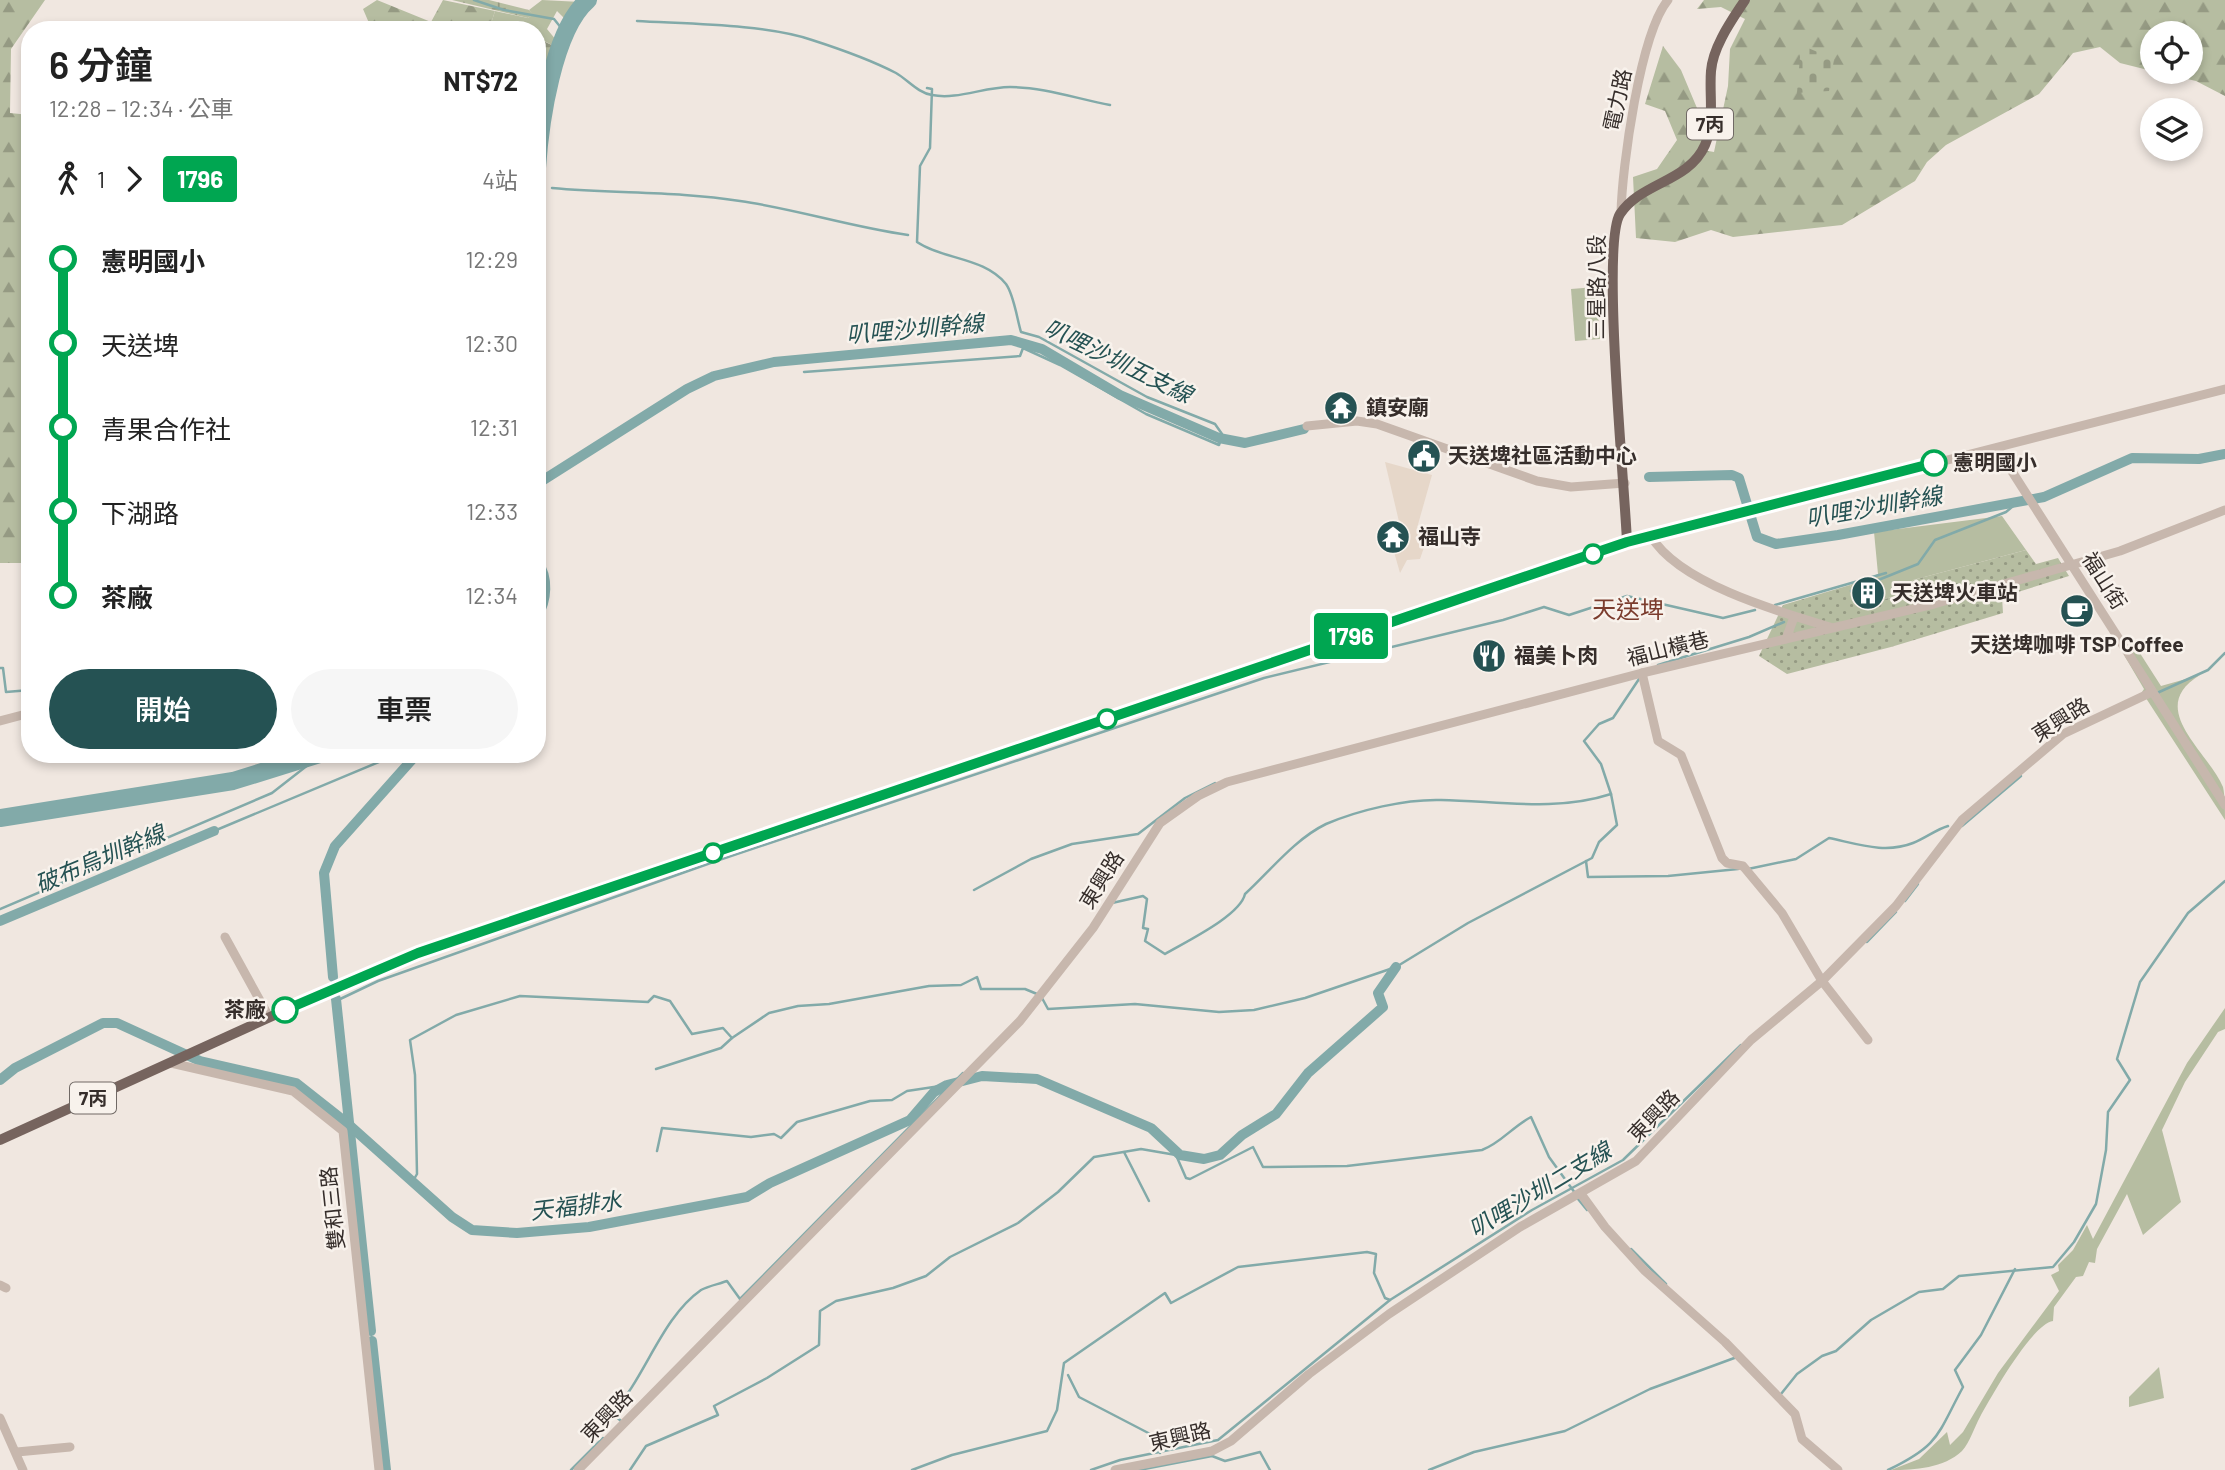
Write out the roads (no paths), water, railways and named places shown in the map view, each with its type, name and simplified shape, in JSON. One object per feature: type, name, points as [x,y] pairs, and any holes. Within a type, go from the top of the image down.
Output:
[{"type":"main road","name":"三星路八段","points":[[1627,542],[1613,265],[1615,229],[1621,213],[1642,195],[1691,166],[1701,155],[1707,140],[1711,112],[1711,69],[1718,46],[1745,0]]},
{"type":"main road","name":"7丙","points":[[0,1140],[269,1017],[418,953],[1627,542]]},
{"type":"street","name":"電力路","points":[[1621,213],[1626,140],[1653,23],[1668,0]]},
{"type":"street","points":[[1627,542],[2225,389]]},
{"type":"street","points":[[1307,426],[1357,421],[1377,424],[1537,481],[1571,487],[1625,483]]},
{"type":"street","name":"福山街","points":[[1997,448],[2225,805]]},
{"type":"street","points":[[2071,563],[2120,551],[2225,510]]},
{"type":"street","points":[[1651,536],[1660,552],[1677,564],[1763,608],[1832,628]]},
{"type":"street","name":"福山橫巷","points":[[1160,823],[1198,796],[1227,782],[1642,673],[1934,604],[2071,563]]},
{"type":"street","points":[[1786,639],[1794,617]]},
{"type":"street","points":[[1642,673],[1658,741],[1681,755],[1723,858],[1727,863],[1743,866],[1782,913],[1822,981],[1868,1040]]},
{"type":"street","name":"東興路","points":[[1115,1470],[1212,1451],[1231,1441],[1309,1374],[1389,1314],[1520,1227],[1636,1161],[1751,1040],[1822,981],[1896,906],[1962,820],[2063,734],[2152,692]]},
{"type":"street","points":[[0,721],[21,715]]},
{"type":"street","name":"東興路","points":[[578,1470],[960,1084],[1058,977],[1160,823]]},
{"type":"street","points":[[225,937],[269,1017]]},
{"type":"street","name":"雙和三路","points":[[171,1063],[292,1091],[343,1130],[379,1470]]},
{"type":"street","points":[[1581,1194],[1605,1227],[1645,1271],[1725,1342],[1795,1415],[1802,1439],[1838,1470]]},
{"type":"street","points":[[0,1418],[23,1470]]},
{"type":"street","points":[[17,1452],[70,1447]]},
{"type":"waterway","points":[[474,0],[504,10],[554,19],[566,34]]},
{"type":"waterway","points":[[546,98],[557,54],[576,14],[588,0]]},
{"type":"waterway","points":[[637,21],[726,26],[793,35],[875,63],[896,73],[922,92],[932,95],[951,96],[1010,87],[1048,91],[1110,105]]},
{"type":"waterway","name":"叭哩沙圳五支線","points":[[927,88],[932,89],[930,148],[920,166],[917,242],[997,275],[1009,289],[1021,332],[1039,337],[1147,397],[1215,424],[1222,434],[1221,438]]},
{"type":"waterway","points":[[552,188],[716,198],[761,204],[908,235]]},
{"type":"waterway","name":"叭哩沙圳幹線","points":[[546,478],[687,389],[714,376],[774,362],[1011,340],[1042,349],[1120,395],[1219,438],[1245,443],[1304,429]]},
{"type":"waterway","points":[[804,372],[1020,356],[1023,348],[1060,365],[1146,414],[1219,445],[1220,442]]},
{"type":"waterway","name":"叭哩沙圳幹線","points":[[1649,477],[1732,475],[1739,478],[1757,537],[1776,544],[2044,497],[2132,458],[2199,459],[2225,454]]},
{"type":"waterway","points":[[1851,591],[1918,564],[1935,540],[2006,512],[2018,502]]},
{"type":"waterway","points":[[1775,605],[1886,573]]},
{"type":"waterway","points":[[336,1001],[378,981],[719,860],[1264,678],[1503,620],[1544,607],[1569,615],[1627,596],[1723,618],[1755,610]]},
{"type":"waterway","points":[[1658,665],[1749,637],[1784,622]]},
{"type":"waterway","name":"叭哩沙圳二支線","points":[[2157,693],[2208,670],[2225,653]]},
{"type":"waterway","points":[[0,668],[3,668],[6,692],[21,691]]},
{"type":"waterway","points":[[1112,903],[1143,896],[1147,899],[1143,928],[1148,929],[1145,941],[1165,954],[1223,919],[1293,847],[1315,830],[1339,819],[1382,806],[1412,801],[1548,804],[1569,803],[1611,794],[1601,764],[1584,741],[1599,724],[1613,718],[1639,679]]},
{"type":"waterway","points":[[0,818],[233,781],[291,763]]},
{"type":"waterway","points":[[0,909],[272,793],[310,763]]},
{"type":"waterway","points":[[214,831],[376,763]]},
{"type":"waterway","points":[[333,977],[324,873],[335,846],[409,763]]},
{"type":"waterway","name":"叭哩沙圳二支線","points":[[1962,826],[2021,776]]},
{"type":"waterway","points":[[974,890],[1031,859],[1072,844],[1138,834],[1185,798],[1215,783]]},
{"type":"waterway","points":[[1042,998],[1048,1009],[1135,1004],[1219,1012],[1254,1010],[1305,998],[1396,967],[1468,923],[1592,858],[1599,842],[1617,825],[1611,794]]},
{"type":"waterway","points":[[1748,869],[1796,859],[1829,838],[1871,847],[1892,848],[1913,843],[1948,826]]},
{"type":"waterway","name":"破布烏圳幹線","points":[[0,921],[214,831]]},
{"type":"waterway","points":[[1586,861],[1588,877],[1668,876],[1738,869]]},
{"type":"waterway","points":[[1781,1394],[1797,1374],[1822,1356],[1836,1351],[1871,1320],[1919,1292],[1943,1289],[1959,1276],[2053,1267],[2074,1242],[2096,1204],[2106,1150],[2108,1112],[2130,1080],[2117,1059],[2140,982],[2188,913],[2225,881]]},
{"type":"waterway","name":"叭哩沙圳二支線","points":[[1905,901],[1918,884]]},
{"type":"waterway","name":"叭哩沙圳二支線","points":[[1867,942],[1896,912]]},
{"type":"waterway","name":"天福排水","points":[[0,1080],[15,1068],[103,1023],[117,1023],[200,1061],[296,1083],[348,1124],[452,1217],[472,1230],[517,1233],[589,1227],[747,1197],[770,1183],[910,1120],[934,1092],[947,1085],[982,1076],[1037,1079],[1151,1128],[1180,1155],[1204,1159],[1220,1155],[1242,1135],[1276,1114],[1308,1073],[1383,1007],[1378,993],[1396,967]]},
{"type":"waterway","points":[[413,1181],[417,1174],[415,1075],[410,1040],[456,1015],[520,996],[648,1002],[654,996],[670,1001],[692,1034],[723,1028],[732,1038],[769,1013],[929,986],[961,985],[977,977],[981,989],[1025,989],[1037,994]]},
{"type":"waterway","points":[[336,999],[371,1331]]},
{"type":"waterway","points":[[656,1069],[721,1048],[732,1038]]},
{"type":"waterway","name":"叭哩沙圳二支線","points":[[1091,1470],[1120,1460],[1218,1440],[1390,1300],[1532,1210],[1623,1160],[1741,1045]]},
{"type":"waterway","points":[[621,1421],[612,1413],[624,1399],[664,1332],[687,1302],[701,1290],[727,1281],[740,1299],[963,1073]]},
{"type":"waterway","points":[[657,1151],[662,1128],[751,1137],[774,1134],[781,1138],[797,1122],[870,1101],[892,1100],[907,1091],[947,1085]]},
{"type":"waterway","points":[[630,1470],[646,1446],[718,1415],[714,1406],[767,1378],[819,1345],[820,1311],[836,1301],[893,1288],[926,1276],[950,1257],[1018,1223],[1058,1192],[1094,1157],[1141,1149],[1176,1155],[1186,1178],[1190,1179],[1253,1147],[1263,1167],[1347,1166],[1482,1150],[1531,1117],[1549,1157],[1575,1193]]},
{"type":"waterway","points":[[1124,1152],[1149,1201]]},
{"type":"waterway","points":[[1578,1199],[1587,1210]]},
{"type":"waterway","points":[[1631,1249],[1666,1284]]},
{"type":"waterway","name":"叭哩沙圳二支線","points":[[912,1470],[952,1455],[1047,1431],[1057,1410],[1064,1363],[1165,1293],[1171,1303],[1238,1267],[1367,1252],[1376,1254],[1374,1273],[1385,1298],[1390,1300]]},
{"type":"waterway","points":[[1888,1470],[1918,1453],[1942,1428],[1963,1387],[1955,1370],[1981,1335],[2015,1269]]},
{"type":"waterway","points":[[372,1341],[386,1470]]},
{"type":"waterway","points":[[1429,1470],[1474,1452],[1565,1431],[1650,1389],[1737,1357]]},
{"type":"waterway","points":[[1068,1375],[1079,1397],[1156,1437],[1160,1453]]},
{"type":"waterway","points":[[571,1470],[603,1438]]},
{"type":"waterway","points":[[1139,1470],[1212,1456],[1225,1461],[1260,1452],[1270,1470]]},
{"type":"place","name":"鎮安廟","points":[[1341,408]]},
{"type":"place","name":"天送埤社區活動中心","points":[[1424,456]]},
{"type":"place","name":"憲明國小","points":[[1934,463]]},
{"type":"place","name":"福山寺","points":[[1393,537]]},
{"type":"place","name":"天送埤火車站","points":[[1868,593]]},
{"type":"place","name":"天送埤咖啡 TSP Coffee","points":[[2077,611]]},
{"type":"place","name":"福美卜肉","points":[[1489,656]]},
{"type":"place","name":"茶廠","points":[[285,1010]]},
{"type":"district","name":"天送埤","points":[[1628,610]]}]
